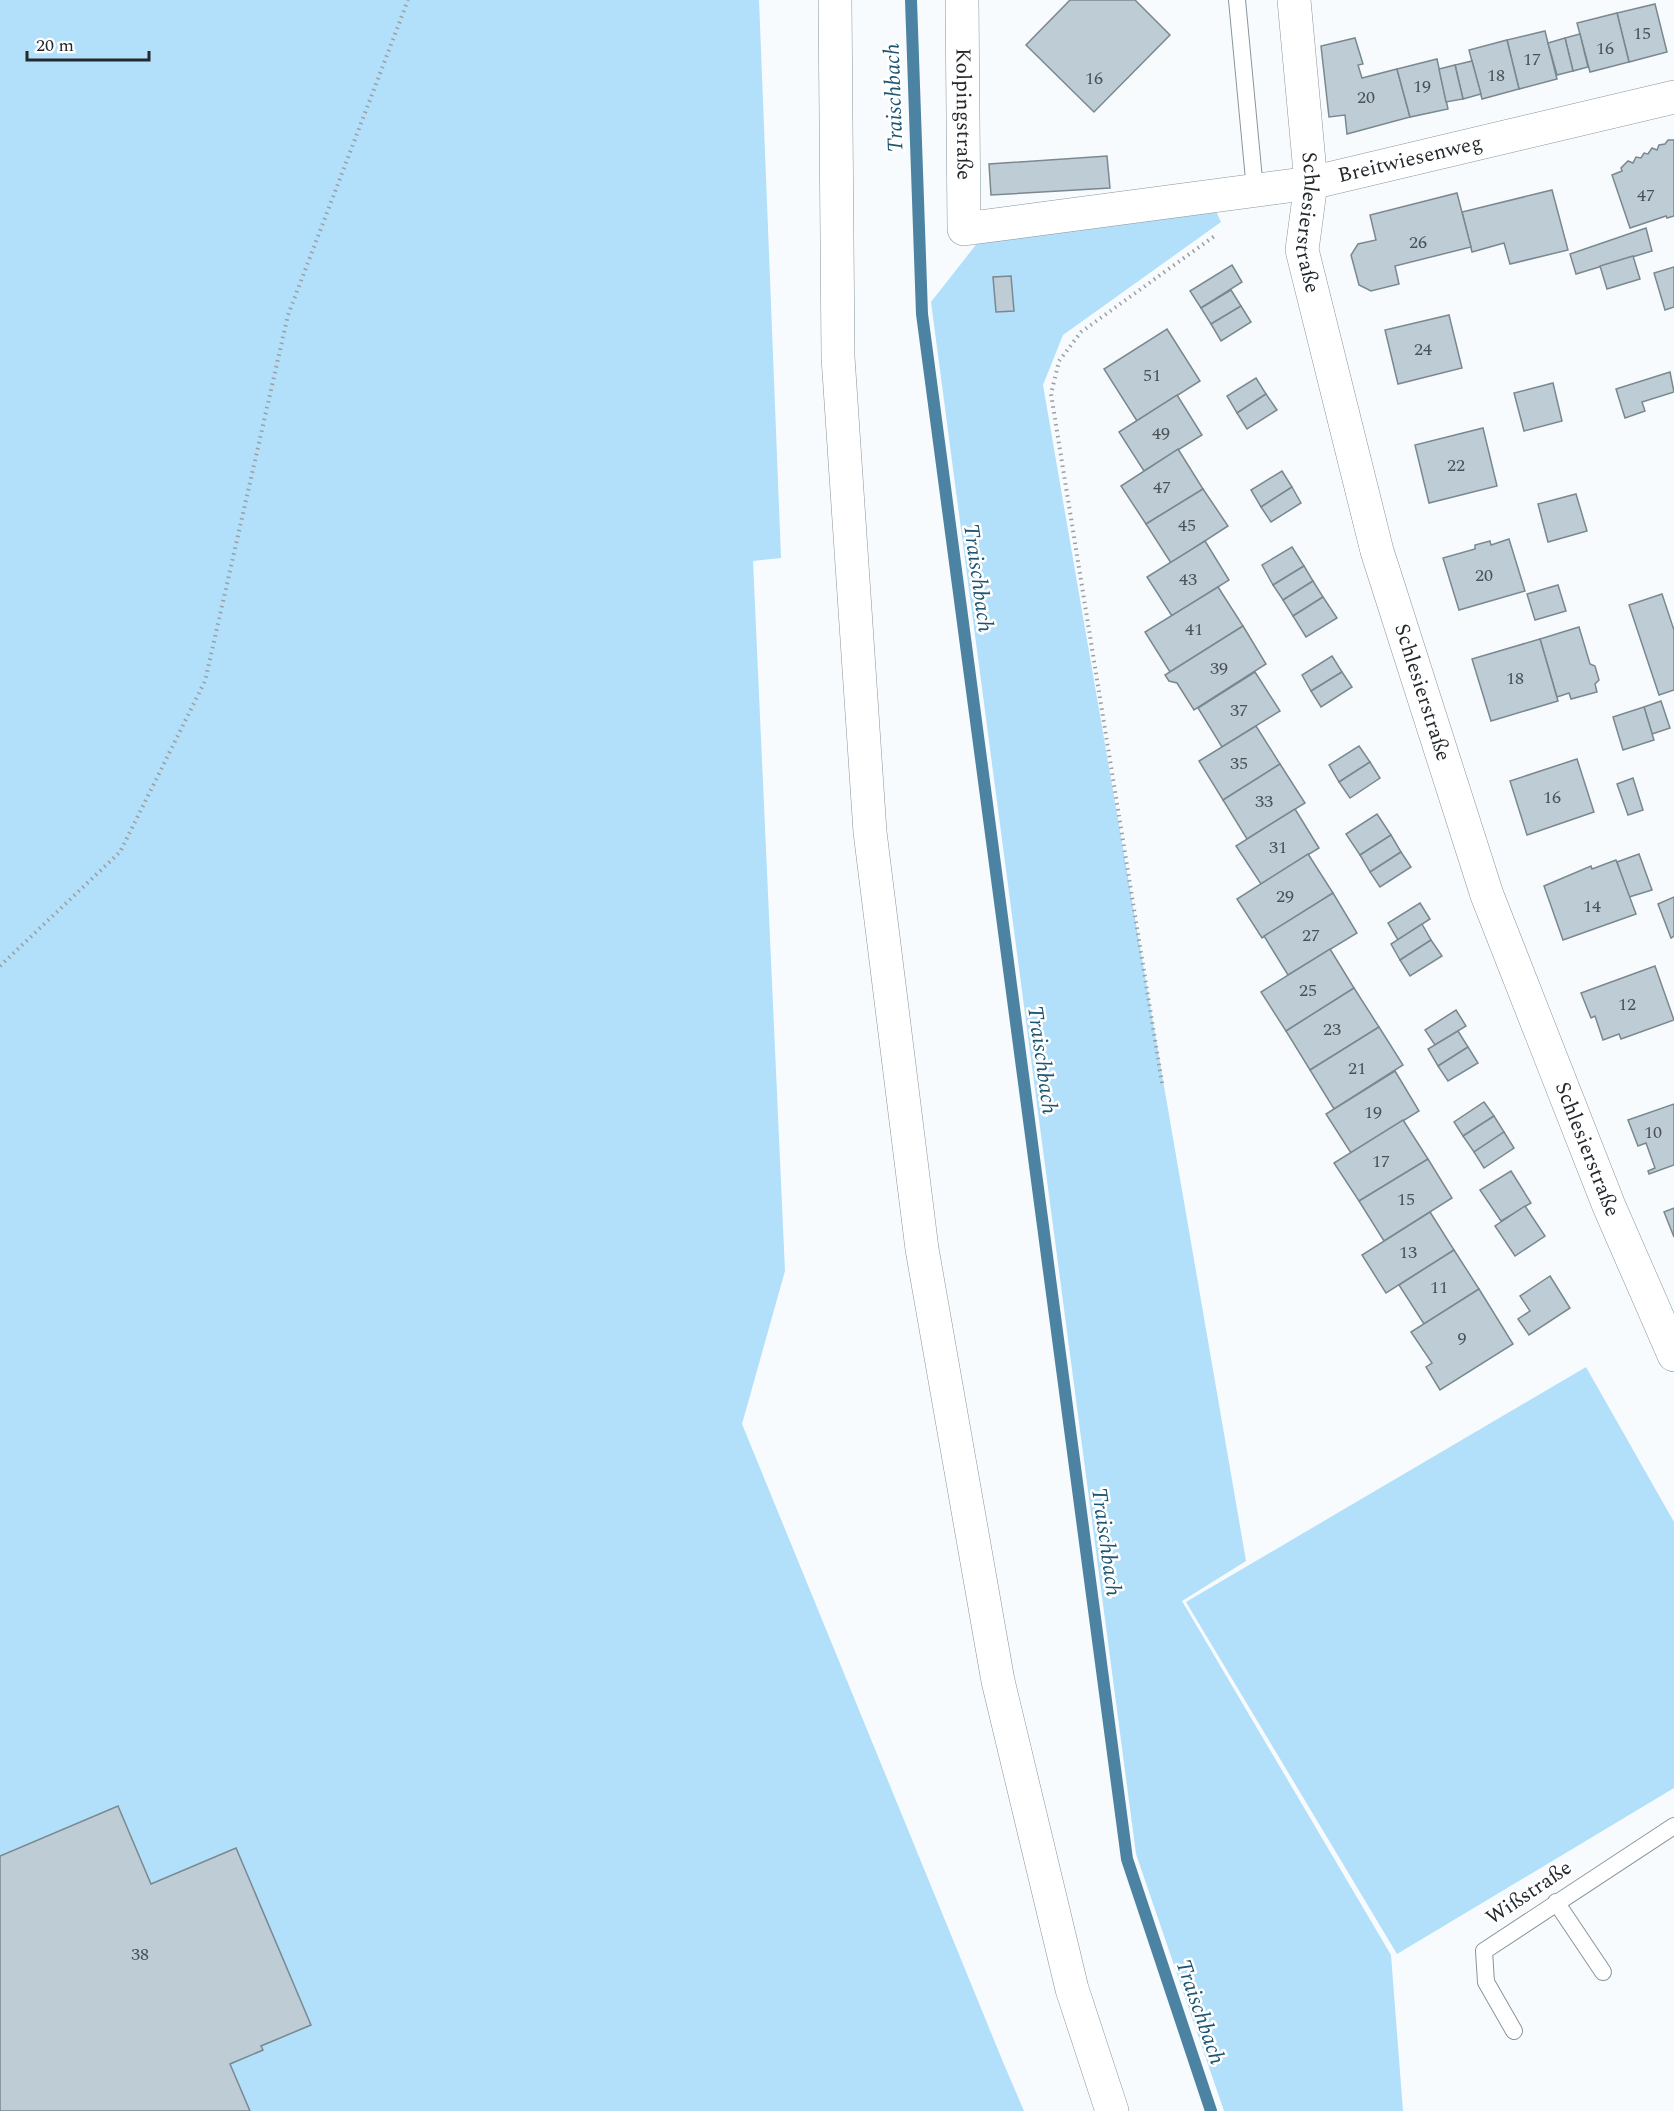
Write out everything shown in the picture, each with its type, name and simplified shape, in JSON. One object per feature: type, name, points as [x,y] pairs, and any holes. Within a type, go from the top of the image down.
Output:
[{"type":"street","points":[[835,0],[838,357],[869,820],[922,1249],[998,1681],[1072,1989],[1112,2111]]},
{"type":"street","name":"Kolpingstraße","points":[[962,0],[964,229]]},
{"type":"street","name":"Schlesierstraße","points":[[1294,0],[1311,183],[1302,250],[1377,551],[1487,895],[1609,1206],[1674,1355]]},
{"type":"street","name":"Breitwiesenweg","points":[[964,229],[1311,183],[1674,97]]},
{"type":"lane","points":[[1237,0],[1256,190]]},
{"type":"lane","name":"Wißstraße","points":[[1514,2031],[1486,1982],[1484,1951],[1674,1826]]},
{"type":"lane","points":[[1556,1902],[1604,1972]]},
{"type":"path","points":[[0,966],[120,852],[205,681],[288,315],[408,0]]},
{"type":"path","points":[[1162,1083],[1051,394],[1059,361],[1081,332],[1251,210],[1256,190]]},
{"type":"shaded area","points":[[0,0],[759,0],[781,558],[753,561],[785,1271],[742,1424],[1024,2111],[0,2111]]},
{"type":"shaded area","points":[[1215,209],[1221,222],[1063,335],[1043,385],[1246,1561],[1182,1601],[1391,1955],[1403,2111],[1224,2111],[1136,1854],[931,302],[982,237]]},
{"type":"shaded area","points":[[1586,1367],[1674,1522],[1674,1788],[1397,1954],[1186,1602]]},
{"type":"building","points":[[1070,0],[1135,0],[1170,35],[1094,112],[1026,45]]},
{"type":"building","points":[[1655,4],[1667,52],[1629,62],[1617,13]]},
{"type":"building","points":[[1617,13],[1629,62],[1590,72],[1577,23]]},
{"type":"building","points":[[1545,31],[1557,79],[1519,89],[1507,40]]},
{"type":"building","points":[[1580,34],[1588,67],[1573,71],[1565,38]]},
{"type":"building","points":[[1355,38],[1363,64],[1358,65],[1362,78],[1397,69],[1410,117],[1347,134],[1345,115],[1329,117],[1321,46]]},
{"type":"building","points":[[1565,38],[1573,71],[1557,75],[1548,43]]},
{"type":"building","points":[[1507,40],[1519,89],[1482,99],[1469,50]]},
{"type":"building","points":[[1437,59],[1448,109],[1410,117],[1397,69]]},
{"type":"building","points":[[1472,61],[1481,94],[1463,99],[1455,65]]},
{"type":"building","points":[[1455,65],[1463,99],[1446,102],[1439,69]]},
{"type":"building","points":[[1668,140],[1674,140],[1674,216],[1667,218],[1666,216],[1630,228],[1612,175],[1622,171],[1621,168],[1628,161],[1633,163],[1636,157],[1641,158],[1652,148],[1657,150],[1659,145],[1665,144]]},
{"type":"building","points":[[1107,156],[1110,188],[991,195],[989,164]]},
{"type":"building","points":[[1552,190],[1568,250],[1510,264],[1504,243],[1472,252],[1462,212]]},
{"type":"building","points":[[1457,193],[1471,247],[1395,266],[1399,284],[1371,291],[1359,285],[1351,255],[1358,244],[1376,240],[1370,215]]},
{"type":"building","points":[[1646,228],[1652,251],[1576,274],[1570,254]]},
{"type":"building","points":[[1633,256],[1640,279],[1607,289],[1600,266]]},
{"type":"building","points":[[1232,265],[1242,282],[1201,308],[1190,291]]},
{"type":"building","points":[[1674,267],[1674,307],[1665,310],[1654,273]]},
{"type":"building","points":[[1011,276],[1014,311],[996,312],[993,277]]},
{"type":"building","points":[[1231,290],[1241,306],[1211,324],[1201,308]]},
{"type":"building","points":[[1241,306],[1251,322],[1221,341],[1211,324]]},
{"type":"building","points":[[1449,315],[1462,368],[1398,384],[1385,330]]},
{"type":"building","points":[[1167,329],[1200,381],[1137,421],[1104,369]]},
{"type":"building","points":[[1670,372],[1674,392],[1642,402],[1645,411],[1625,418],[1616,389]]},
{"type":"building","points":[[1256,378],[1266,394],[1237,413],[1227,396]]},
{"type":"building","points":[[1553,383],[1562,421],[1524,431],[1514,393]]},
{"type":"building","points":[[1266,394],[1277,410],[1247,429],[1237,413]]},
{"type":"building","points":[[1177,395],[1202,435],[1144,471],[1119,432]]},
{"type":"building","points":[[1483,428],[1497,486],[1429,503],[1415,445]]},
{"type":"building","points":[[1178,449],[1203,489],[1146,524],[1121,486]]},
{"type":"building","points":[[1282,471],[1292,487],[1261,507],[1251,490]]},
{"type":"building","points":[[1292,487],[1301,503],[1271,522],[1261,507]]},
{"type":"building","points":[[1203,489],[1228,526],[1171,563],[1146,524]]},
{"type":"building","points":[[1576,494],[1587,531],[1548,542],[1538,504]]},
{"type":"building","points":[[1509,539],[1525,591],[1459,610],[1443,558],[1475,549],[1475,545],[1490,541],[1491,545]]},
{"type":"building","points":[[1205,541],[1229,580],[1172,616],[1147,577]]},
{"type":"building","points":[[1292,547],[1304,566],[1273,585],[1262,565]]},
{"type":"building","points":[[1304,566],[1313,581],[1283,600],[1273,585]]},
{"type":"building","points":[[1313,581],[1323,597],[1293,616],[1283,600]]},
{"type":"building","points":[[1558,585],[1566,611],[1535,620],[1527,594]]},
{"type":"building","points":[[1218,587],[1243,626],[1170,672],[1145,632]]},
{"type":"building","points":[[1662,594],[1674,630],[1674,690],[1659,695],[1629,605]]},
{"type":"building","points":[[1323,597],[1337,618],[1306,637],[1293,616]]},
{"type":"building","points":[[1243,626],[1266,664],[1194,710],[1177,683],[1169,681],[1165,675]]},
{"type":"building","points":[[1579,627],[1590,664],[1595,666],[1599,680],[1595,684],[1597,692],[1571,699],[1569,693],[1557,697],[1540,639]]},
{"type":"building","points":[[1540,639],[1558,701],[1491,721],[1472,659]]},
{"type":"building","points":[[1332,656],[1342,672],[1311,691],[1302,675]]},
{"type":"building","points":[[1255,672],[1280,711],[1222,747],[1198,708]]},
{"type":"building","points":[[1342,672],[1352,687],[1321,707],[1311,691]]},
{"type":"building","points":[[1661,701],[1670,728],[1652,734],[1644,707]]},
{"type":"building","points":[[1644,707],[1654,740],[1623,750],[1613,717]]},
{"type":"building","points":[[1256,726],[1280,764],[1223,800],[1199,761]]},
{"type":"building","points":[[1359,746],[1370,762],[1339,782],[1329,765]]},
{"type":"building","points":[[1577,759],[1594,812],[1527,835],[1510,781]]},
{"type":"building","points":[[1370,762],[1380,778],[1350,798],[1339,782]]},
{"type":"building","points":[[1280,764],[1305,803],[1247,839],[1223,800]]},
{"type":"building","points":[[1633,778],[1643,810],[1628,815],[1617,784]]},
{"type":"building","points":[[1295,809],[1319,848],[1261,884],[1236,846]]},
{"type":"building","points":[[1377,814],[1391,835],[1360,855],[1346,834]]},
{"type":"building","points":[[1391,835],[1401,852],[1370,872],[1360,855]]},
{"type":"building","points":[[1401,852],[1411,867],[1380,887],[1370,872]]},
{"type":"building","points":[[1308,854],[1333,893],[1262,938],[1237,899]]},
{"type":"building","points":[[1639,854],[1652,890],[1629,897],[1617,862]]},
{"type":"building","points":[[1616,860],[1636,914],[1563,940],[1544,886],[1591,866],[1592,869]]},
{"type":"building","points":[[1333,893],[1357,933],[1288,975],[1264,936]]},
{"type":"building","points":[[1674,897],[1674,936],[1671,938],[1658,904]]},
{"type":"building","points":[[1420,903],[1430,919],[1398,940],[1388,923]]},
{"type":"building","points":[[1422,924],[1431,940],[1400,960],[1391,944]]},
{"type":"building","points":[[1431,940],[1442,956],[1410,976],[1400,960]]},
{"type":"building","points":[[1330,949],[1354,988],[1286,1031],[1261,992]]},
{"type":"building","points":[[1655,966],[1674,1020],[1621,1039],[1619,1034],[1603,1040],[1595,1016],[1591,1018],[1581,993]]},
{"type":"building","points":[[1354,988],[1379,1027],[1310,1070],[1286,1031]]},
{"type":"building","points":[[1456,1010],[1466,1026],[1435,1045],[1425,1030]]},
{"type":"building","points":[[1379,1027],[1403,1065],[1334,1109],[1310,1070]]},
{"type":"building","points":[[1458,1031],[1468,1047],[1438,1066],[1428,1049]]},
{"type":"building","points":[[1468,1047],[1478,1063],[1448,1081],[1438,1066]]},
{"type":"building","points":[[1395,1071],[1419,1111],[1351,1153],[1326,1114]]},
{"type":"building","points":[[1484,1102],[1494,1116],[1463,1136],[1454,1122]]},
{"type":"building","points":[[1674,1104],[1674,1165],[1649,1174],[1648,1171],[1655,1168],[1646,1143],[1638,1146],[1628,1120]]},
{"type":"building","points":[[1494,1116],[1504,1132],[1474,1152],[1463,1136]]},
{"type":"building","points":[[1403,1120],[1428,1159],[1359,1201],[1334,1163]]},
{"type":"building","points":[[1504,1132],[1514,1148],[1484,1168],[1474,1152]]},
{"type":"building","points":[[1428,1159],[1452,1198],[1384,1241],[1359,1201]]},
{"type":"building","points":[[1511,1171],[1531,1203],[1501,1221],[1480,1190]]},
{"type":"building","points":[[1525,1206],[1545,1236],[1515,1256],[1495,1226]]},
{"type":"building","points":[[1674,1208],[1674,1237],[1664,1212]]},
{"type":"building","points":[[1430,1212],[1454,1250],[1386,1293],[1362,1255]]},
{"type":"building","points":[[1454,1250],[1479,1289],[1424,1324],[1399,1285]]},
{"type":"building","points":[[1550,1276],[1570,1308],[1529,1335],[1518,1319],[1530,1311],[1520,1296]]},
{"type":"building","points":[[1479,1289],[1513,1344],[1440,1390],[1426,1367],[1432,1363],[1411,1332]]},
{"type":"building","points":[[118,1806],[151,1884],[236,1848],[311,2025],[261,2046],[263,2050],[230,2064],[250,2111],[0,2111],[0,1856]]},
{"type":"waterway","name":"Traischbach","points":[[911,0],[922,314],[1127,1859],[1211,2111]]}]
